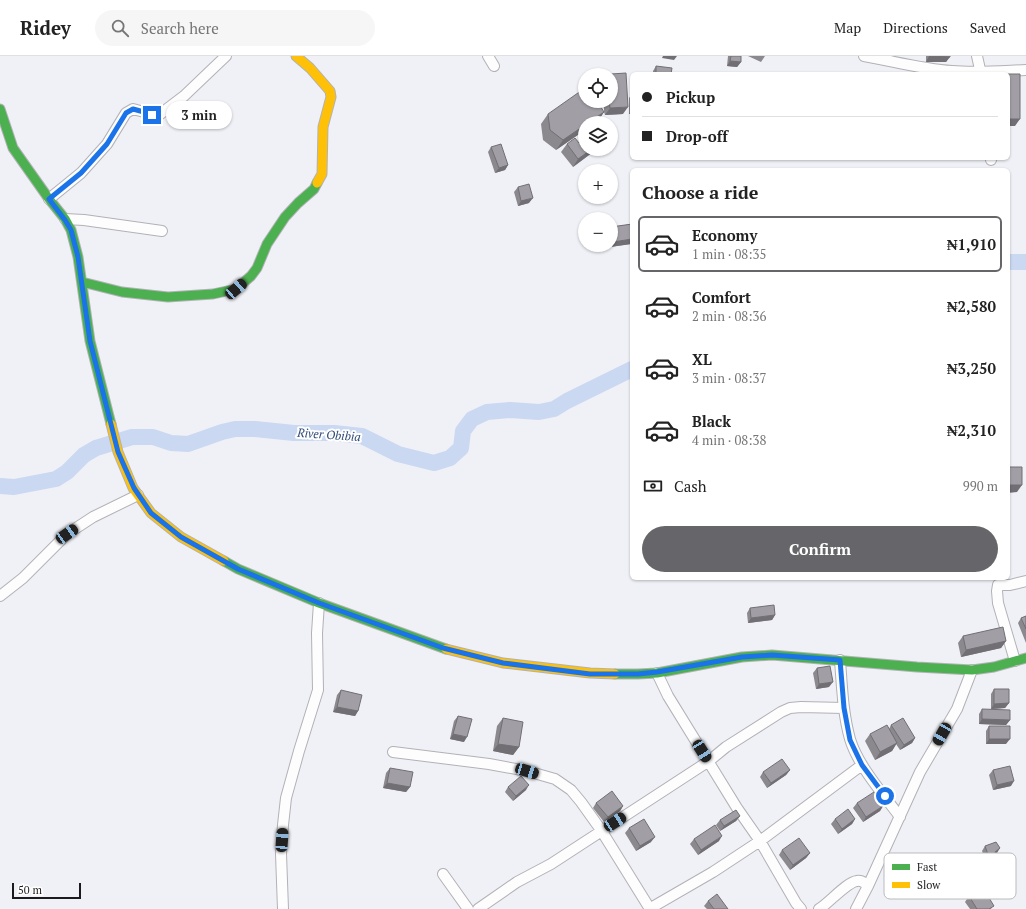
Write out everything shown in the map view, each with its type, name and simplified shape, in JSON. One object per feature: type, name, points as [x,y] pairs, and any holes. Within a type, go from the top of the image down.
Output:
[{"type":"street","points":[[49,199],[81,173],[107,144],[126,113],[133,109],[152,115],[159,115],[184,96],[226,56]]},
{"type":"street","points":[[82,282],[122,292],[168,297],[213,294],[236,289],[251,276],[257,268],[267,244],[285,217],[314,188],[322,174],[324,143],[323,127],[331,98],[330,91],[310,68],[296,56]]},
{"type":"street","points":[[488,56],[494,66]]},
{"type":"street","points":[[864,56],[931,69],[966,72]]},
{"type":"street","points":[[977,56],[980,72]]},
{"type":"street","points":[[995,72],[1026,70]]},
{"type":"street","points":[[0,109],[13,148],[71,230],[78,257],[90,341],[118,452],[134,488],[151,513],[181,537],[238,569],[319,603],[443,648],[503,663],[590,674],[638,674],[742,657],[772,655],[972,670],[994,667],[1026,658]]},
{"type":"street","points":[[65,220],[84,220],[162,230]]},
{"type":"street","points":[[0,596],[23,578],[67,534],[93,517],[138,495]]},
{"type":"street","points":[[1015,661],[998,603],[997,591],[1000,582],[1010,585],[1026,581]]},
{"type":"street","points":[[283,909],[281,854],[286,798],[318,690],[317,633],[319,603]]},
{"type":"street","points":[[840,660],[844,708],[850,740],[862,765],[900,817]]},
{"type":"street","points":[[856,909],[920,772],[957,709],[972,670]]},
{"type":"street","points":[[657,672],[668,696],[737,808],[760,841],[792,897],[801,909]]},
{"type":"street","points":[[478,909],[517,882],[551,864],[709,761],[744,735],[781,712],[790,708],[801,706],[844,708]]},
{"type":"street","points":[[393,752],[489,764],[527,771],[555,779],[571,790],[582,802],[602,830],[649,909],[713,872],[760,841],[862,765]]},
{"type":"street","points":[[443,874],[468,909]]},
{"type":"street","points":[[819,909],[853,882],[864,882],[868,886]]},
{"type":"building","points":[[731,56],[741,56],[741,62],[730,61]]},
{"type":"building","points":[[929,56],[950,56],[950,57]]},
{"type":"building","points":[[656,66],[672,68],[671,72],[656,72]]},
{"type":"building","points":[[626,73],[628,107],[618,108],[618,74]]},
{"type":"building","points":[[1010,74],[1020,74],[1020,119],[1010,119]]},
{"type":"building","points":[[578,93],[578,108],[601,108],[604,112],[598,116],[578,116],[578,130],[563,140],[550,130],[548,114]]},
{"type":"building","points":[[575,138],[578,142],[578,156],[582,156],[578,159],[567,144]]},
{"type":"building","points":[[501,144],[508,165],[499,168],[491,147]]},
{"type":"building","points":[[529,184],[533,198],[521,201],[518,187]]},
{"type":"building","points":[[630,224],[630,239],[618,241],[618,226]]},
{"type":"building","points":[[1010,467],[1022,467],[1022,485],[1010,485]]},
{"type":"building","points":[[774,605],[775,615],[751,618],[750,608]]},
{"type":"building","points":[[1026,616],[1026,629],[1021,618]]},
{"type":"building","points":[[1003,627],[1006,641],[966,650],[963,636]]},
{"type":"building","points":[[830,666],[833,682],[819,684],[817,668]]},
{"type":"building","points":[[994,689],[1009,689],[1009,703],[994,704]]},
{"type":"building","points":[[341,690],[362,695],[358,711],[337,707]]},
{"type":"building","points":[[982,709],[1010,710],[1010,720],[982,719]]},
{"type":"building","points":[[458,716],[472,719],[467,737],[453,734]]},
{"type":"building","points":[[503,718],[523,722],[519,747],[498,744]]},
{"type":"building","points":[[903,718],[915,738],[904,745],[891,725]]},
{"type":"building","points":[[887,725],[897,743],[880,752],[870,734]]},
{"type":"building","points":[[989,726],[1010,726],[1010,739],[989,739]]},
{"type":"building","points":[[782,759],[790,770],[771,783],[763,772]]},
{"type":"building","points":[[1010,766],[1014,781],[997,785],[993,770]]},
{"type":"building","points":[[390,768],[413,772],[410,787],[387,783]]},
{"type":"building","points":[[521,776],[529,785],[516,796],[508,787]]},
{"type":"building","points":[[612,791],[623,806],[608,817],[596,803]]},
{"type":"building","points":[[874,792],[883,806],[866,817],[857,803]]},
{"type":"building","points":[[848,809],[855,819],[842,829],[835,819]]},
{"type":"building","points":[[736,810],[740,816],[724,826],[720,820]]},
{"type":"building","points":[[644,819],[655,837],[640,846],[629,828]]},
{"type":"building","points":[[715,825],[722,836],[701,850],[694,839]]},
{"type":"building","points":[[799,838],[810,853],[793,865],[782,850]]},
{"type":"building","points":[[996,842],[1000,848],[995,853],[987,853],[985,846]]},
{"type":"building","points":[[717,894],[728,909],[714,909],[708,901]]},
{"type":"building","points":[[971,899],[990,899],[994,906],[989,909],[977,909]]},
{"type":"waterway","name":"River Obibia","points":[[1010,262],[1026,262]]},
{"type":"waterway","name":"River Obibia","points":[[0,486],[14,487],[56,479],[67,472],[84,455],[96,448],[132,437],[153,437],[171,443],[188,444],[235,429],[255,429],[294,433],[334,433],[362,436],[398,454],[434,463],[450,458],[461,448],[463,431],[472,419],[487,412],[510,410],[539,412],[554,409],[630,370]]},
{"type":"traffic: fast","points":[[0,109],[13,148],[65,219],[71,230],[78,257],[90,341],[111,424]]},
{"type":"traffic: fast","points":[[82,282],[122,292],[168,297],[213,294],[236,289],[251,276],[257,268],[267,244],[285,217],[314,189],[317,183]]},
{"type":"traffic: fast","points":[[224,561],[238,569],[319,603],[446,649]]},
{"type":"traffic: fast","points":[[615,674],[657,673],[742,657],[772,655],[972,670],[994,667],[1026,658]]},
{"type":"traffic: slow","points":[[296,56],[310,68],[330,91],[331,97],[323,127],[322,174],[317,183]]},
{"type":"traffic: slow","points":[[111,424],[118,452],[133,488],[151,513],[181,537],[224,561]]},
{"type":"traffic: slow","points":[[446,649],[503,663],[590,673],[615,674]]},
{"type":"route","points":[[152,115],[133,109],[126,113],[107,144],[81,173],[49,199],[71,230],[78,257],[90,341],[118,452],[134,488],[151,513],[181,537],[238,569],[319,603],[443,648],[503,663],[590,674],[638,674],[742,657],[772,655],[840,660],[844,708],[850,740],[862,765],[885,796]]}]
